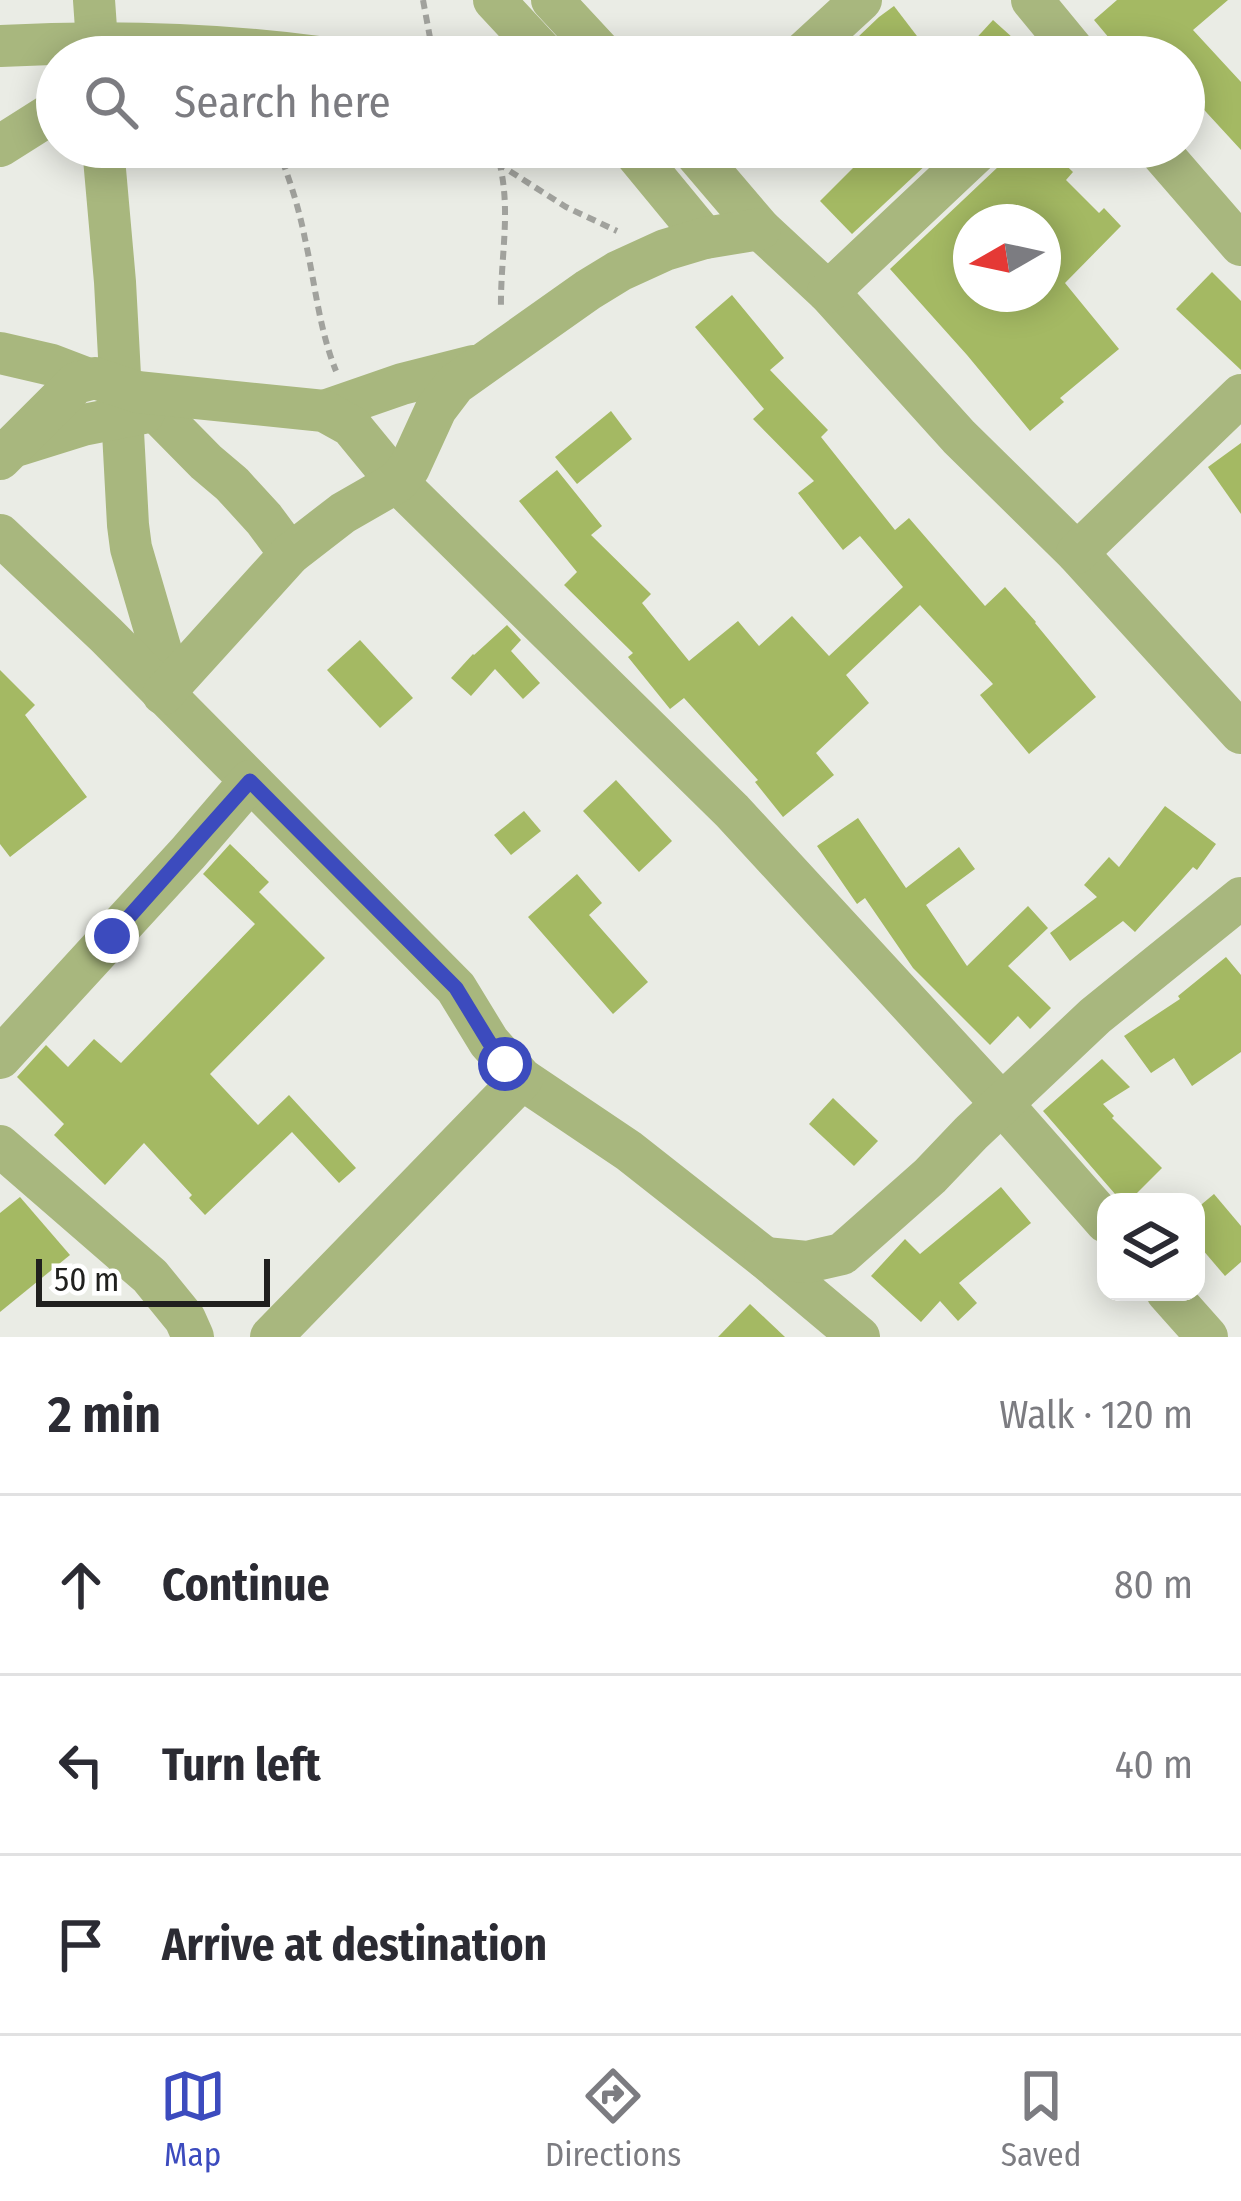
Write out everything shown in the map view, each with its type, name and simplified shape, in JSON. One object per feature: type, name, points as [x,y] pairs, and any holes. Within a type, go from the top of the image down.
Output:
[{"type":"street","points":[[494,0],[528,36]]},
{"type":"street","points":[[552,0],[585,36]]},
{"type":"street","points":[[822,36],[861,0]]},
{"type":"street","points":[[1032,0],[1060,36]]},
{"type":"street","points":[[0,46],[36,41]]},
{"type":"street","points":[[0,146],[36,123]]},
{"type":"street","points":[[105,168],[131,548],[167,690]]},
{"type":"street","points":[[642,168],[685,244]]},
{"type":"street","points":[[710,168],[760,229],[828,292],[1241,733]]},
{"type":"street","points":[[828,292],[960,168]]},
{"type":"street","points":[[1174,168],[1241,245]]},
{"type":"street","points":[[167,690],[290,554],[343,513],[397,482],[409,468],[446,394],[619,271],[685,244],[760,229]]},
{"type":"street","points":[[0,353],[52,365],[124,397],[232,484],[290,554]]},
{"type":"street","points":[[6,453],[76,382],[124,397],[337,407],[495,356]]},
{"type":"street","points":[[1077,554],[1241,395]]},
{"type":"street","points":[[337,407],[397,482],[732,811],[1097,1212]]},
{"type":"street","points":[[0,535],[167,690],[250,781],[456,988],[489,1042],[522,1079],[628,1151],[848,1327]]},
{"type":"street","points":[[106,635],[118,579],[131,548]]},
{"type":"street","points":[[0,1058],[250,781]]},
{"type":"street","points":[[765,1258],[807,1262],[842,1254],[1095,1016],[1241,898]]},
{"type":"street","points":[[271,1337],[522,1079]]},
{"type":"street","points":[[0,1146],[150,1276],[185,1319],[193,1337]]},
{"type":"street","points":[[842,1254],[835,1284],[848,1327]]},
{"type":"street","points":[[1175,1301],[1207,1337]]},
{"type":"path","points":[[423,0],[430,36]]},
{"type":"path","points":[[285,168],[304,235],[337,407]]},
{"type":"path","points":[[495,356],[506,238],[502,168]]},
{"type":"path","points":[[504,168],[597,223],[685,244]]},
{"type":"building","points":[[1117,0],[1228,0],[1193,30],[1199,36],[1107,36],[1094,20]]},
{"type":"building","points":[[894,6],[917,36],[859,36]]},
{"type":"building","points":[[993,20],[1011,36],[978,36]]},
{"type":"building","points":[[1205,43],[1241,82],[1241,150],[1205,111]]},
{"type":"building","points":[[853,168],[923,168],[852,234],[820,201]]},
{"type":"building","points":[[997,168],[1069,168],[1073,172],[1066,180],[1099,213],[1104,208],[1121,226],[1065,283],[1119,349],[1060,398],[1064,402],[1030,431],[890,269],[953,209],[953,312],[1061,312],[1061,204],[959,204]]},
{"type":"building","points":[[1212,272],[1241,301],[1241,370],[1176,309]]},
{"type":"building","points":[[732,295],[784,358],[770,370],[828,430],[821,437],[895,530],[909,518],[985,606],[1005,587],[1096,697],[1029,754],[980,695],[993,684],[920,605],[846,675],[869,703],[816,753],[834,775],[783,817],[755,782],[758,780],[684,698],[670,709],[628,657],[633,653],[564,585],[577,572],[519,501],[557,470],[602,526],[591,535],[651,594],[642,603],[689,661],[738,621],[759,646],[792,616],[829,656],[903,587],[860,536],[843,550],[798,493],[814,481],[753,419],[764,409],[695,327]]},
{"type":"building","points":[[611,411],[632,439],[577,484],[555,457]]},
{"type":"building","points":[[1241,443],[1241,514],[1208,467]]},
{"type":"building","points":[[507,625],[521,640],[511,651],[540,683],[523,699],[495,669],[471,696],[451,678]]},
{"type":"building","points":[[360,640],[413,698],[380,728],[327,670]]},
{"type":"building","points":[[0,670],[35,705],[25,715],[87,797],[10,857],[0,844]]},
{"type":"building","points":[[616,780],[672,841],[639,872],[583,811]]},
{"type":"building","points":[[1165,806],[1216,844],[1197,870],[1193,867],[1135,932],[1123,921],[1070,961],[1050,933],[1097,897],[1084,885],[1109,857],[1119,867]]},
{"type":"building","points":[[524,811],[541,831],[511,855],[494,835]]},
{"type":"building","points":[[858,818],[906,888],[959,847],[975,869],[926,905],[967,966],[1028,906],[1048,928],[1008,966],[1051,1008],[1030,1029],[1018,1016],[990,1045],[913,968],[865,898],[857,904],[817,846]]},
{"type":"building","points":[[230,844],[269,882],[259,892],[325,958],[210,1074],[258,1125],[289,1095],[356,1168],[339,1183],[292,1132],[205,1215],[144,1143],[105,1185],[54,1135],[64,1124],[17,1077],[46,1045],[68,1067],[94,1039],[121,1063],[255,924],[203,874]]},
{"type":"building","points":[[577,874],[602,903],[589,915],[648,982],[613,1014],[528,917]]},
{"type":"building","points":[[1226,957],[1241,975],[1241,1052],[1192,1086],[1174,1058],[1151,1073],[1124,1036],[1180,999]]},
{"type":"building","points":[[1102,1059],[1130,1087],[1103,1104],[1162,1168],[1137,1193],[1114,1193],[1043,1111]]},
{"type":"building","points":[[833,1098],[878,1141],[854,1166],[809,1124]]},
{"type":"building","points":[[1001,1187],[1031,1223],[959,1283],[977,1303],[958,1321],[940,1301],[921,1322],[871,1276],[905,1239],[920,1254]]},
{"type":"building","points":[[1214,1194],[1241,1226],[1241,1262],[1225,1276],[1205,1253],[1205,1202]]},
{"type":"building","points":[[20,1197],[70,1255],[0,1312],[0,1213]]},
{"type":"building","points":[[750,1304],[785,1337],[718,1337]]},
{"type":"route","points":[[112,936],[250,781],[456,988],[505,1064]]}]
